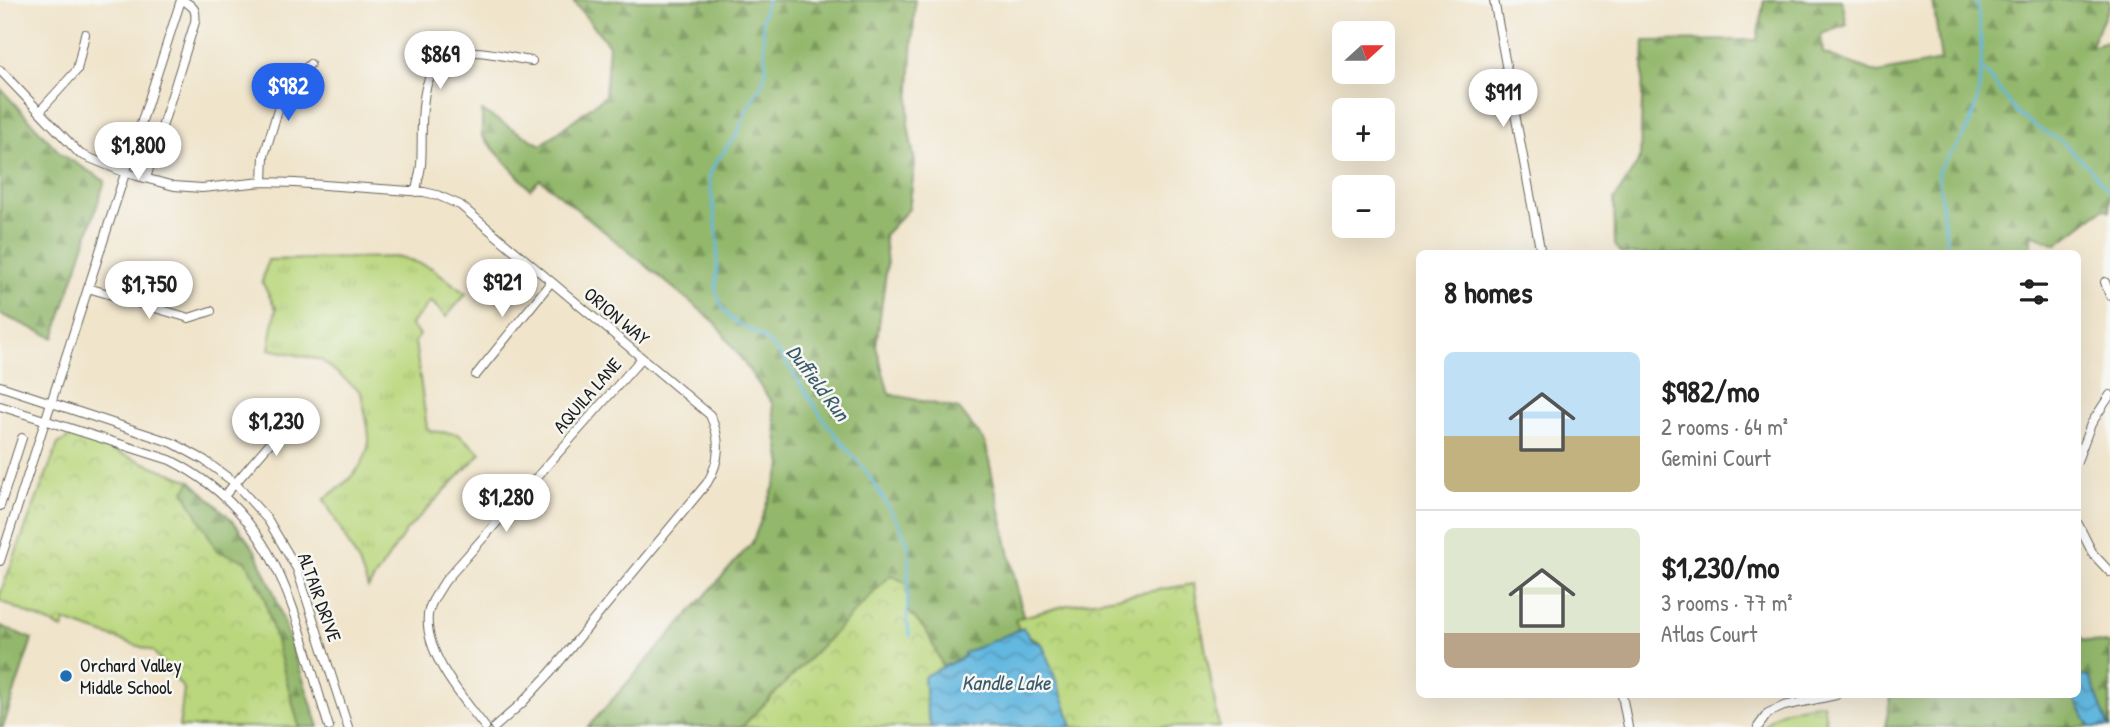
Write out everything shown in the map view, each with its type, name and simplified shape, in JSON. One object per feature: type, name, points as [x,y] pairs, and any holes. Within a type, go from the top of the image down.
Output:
[{"type":"street","points":[[0,561],[181,0],[194,7],[197,13],[146,178]]},
{"type":"street","points":[[1494,0],[1540,250]]},
{"type":"street","points":[[40,111],[77,70],[85,34]]},
{"type":"street","points":[[416,192],[421,165],[425,93],[433,69],[456,53],[474,52],[532,61]]},
{"type":"street","points":[[262,182],[264,156],[284,90],[310,64]]},
{"type":"street","name":"ORION WAY","points":[[0,70],[80,154],[126,173],[174,186],[202,188],[262,182],[416,192],[437,195],[460,205],[710,415],[717,436],[718,462],[707,483],[573,646],[522,703],[495,727]]},
{"type":"street","points":[[476,375],[551,282]]},
{"type":"street","points":[[2105,282],[2110,296]]},
{"type":"street","points":[[88,288],[189,317],[211,310]]},
{"type":"street","name":"AQUILA LANE","points":[[485,727],[458,692],[436,655],[428,626],[432,602],[445,581],[642,358]]},
{"type":"street","name":"ALTAIR DRIVE","points":[[0,386],[173,443],[192,452],[235,483],[268,520],[297,569],[348,727]]},
{"type":"street","points":[[2081,450],[2091,424],[2110,395]]},
{"type":"street","name":"ALTAIR DRIVE","points":[[0,405],[170,460],[225,495],[256,530],[280,573],[329,727]]},
{"type":"street","points":[[225,495],[295,414]]},
{"type":"street","points":[[102,438],[107,421]]},
{"type":"street","points":[[0,506],[22,438]]},
{"type":"street","points":[[2081,530],[2093,554],[2110,572]]},
{"type":"street","points":[[1623,698],[1628,727]]},
{"type":"street","points":[[1758,727],[1768,713],[1784,706],[1822,698]]},
{"type":"green space","points":[[572,0],[915,0],[908,125],[915,163],[909,209],[884,235],[887,265],[876,346],[889,394],[959,409],[985,442],[1023,616],[1015,620],[1019,629],[943,667],[927,632],[908,611],[907,584],[891,575],[742,727],[588,727],[752,543],[782,466],[772,403],[715,322],[540,179],[530,189],[482,136],[482,111],[541,145],[605,96],[609,45]]},
{"type":"green space","points":[[1764,0],[1842,0],[1847,25],[1821,34],[1823,53],[1878,73],[1941,61],[1933,0],[2109,0],[2110,5],[2090,47],[2110,41],[2110,211],[2104,208],[2057,244],[2031,234],[2032,250],[1619,250],[1615,245],[1614,200],[1640,159],[1644,41],[1757,40]]},
{"type":"green space","points":[[0,88],[61,154],[105,181],[54,338],[0,314]]},
{"type":"green space","points":[[401,257],[432,268],[466,294],[446,317],[431,301],[410,325],[420,335],[415,342],[427,428],[431,431],[458,434],[481,453],[406,531],[368,588],[359,563],[324,499],[353,475],[364,460],[369,442],[361,392],[321,360],[269,349],[276,309],[262,282],[268,260]]},
{"type":"green space","points":[[73,435],[191,481],[184,491],[217,551],[246,561],[263,593],[299,727],[179,727],[184,689],[153,651],[65,621],[63,629],[0,601],[0,594],[58,444]]},
{"type":"green space","points":[[191,481],[234,522],[256,552],[273,590],[319,727],[299,727],[263,593],[217,551],[184,491]]},
{"type":"green space","points":[[891,575],[907,584],[908,611],[927,632],[943,667],[924,678],[929,721],[934,727],[742,727]]},
{"type":"green space","points":[[1194,584],[1219,727],[1072,727],[1042,644],[1019,629],[1015,619],[1068,605]]},
{"type":"green space","points":[[1,626],[32,639],[3,727],[0,727]]},
{"type":"green space","points":[[2081,638],[2110,644],[2110,727],[1885,727],[1890,698],[2081,698]]},
{"type":"green space","points":[[1823,703],[1827,727],[1764,727],[1769,720],[1783,712]]},
{"type":"water","name":"Kandle Lake","points":[[1023,628],[1033,641],[1042,644],[1072,727],[931,727],[927,711],[926,675],[964,657],[964,653]]},
{"type":"water","points":[[2081,677],[2090,678],[2109,727],[2090,727],[2074,698],[2081,698]]},
{"type":"waterway","name":"Duffield Run","points":[[767,0],[762,19],[766,69],[763,82],[749,105],[737,134],[715,163],[709,177],[718,238],[716,291],[723,309],[733,320],[762,337],[781,355],[826,423],[868,474],[900,526],[909,547],[907,623],[910,636]]},
{"type":"waterway","points":[[1948,250],[1938,173],[1970,123],[1979,89],[1981,34],[1976,0]]},
{"type":"waterway","points":[[1980,66],[2021,117],[2062,142],[2088,166],[2110,192]]},
{"type":"place","name":"Orchard Valley Middle School","points":[[66,676]]}]
